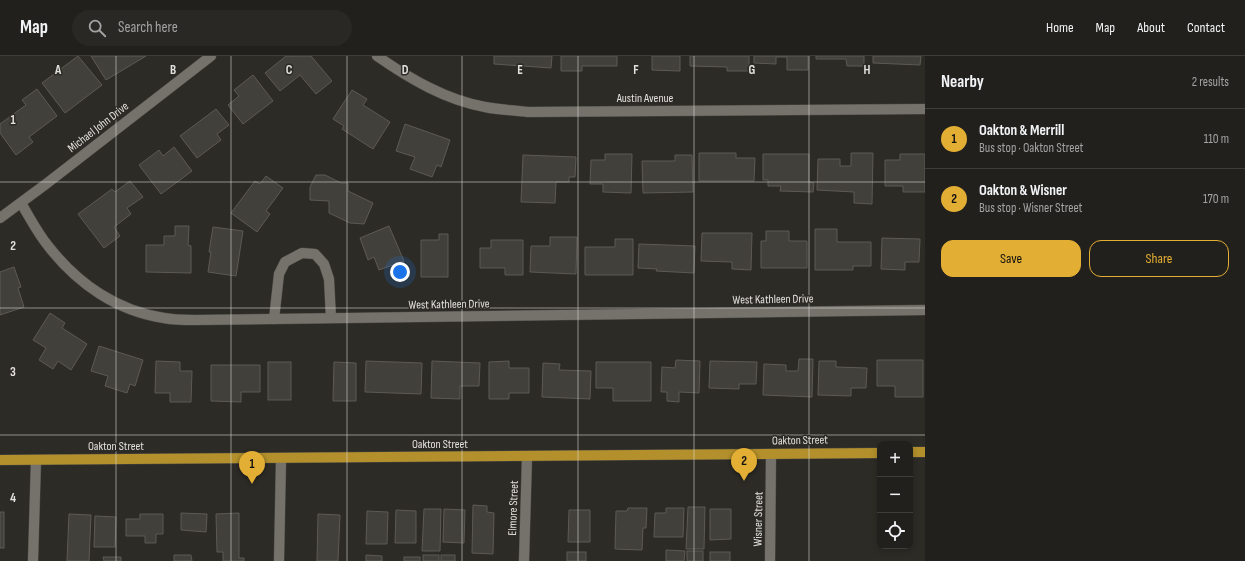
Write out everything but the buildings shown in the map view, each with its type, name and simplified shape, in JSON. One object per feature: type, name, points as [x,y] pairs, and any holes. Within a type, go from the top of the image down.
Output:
[{"type":"main road","points":[[913,452],[925,452]]},
{"type":"main road","name":"Oakton Street","points":[[0,460],[281,459],[877,453]]},
{"type":"street","name":"Michael John Drive","points":[[0,218],[211,56]]},
{"type":"street","name":"Austin Avenue","points":[[377,56],[404,75],[447,96],[484,107],[528,112],[925,109]]},
{"type":"street","name":"West Kathleen Drive","points":[[21,203],[48,246],[65,266],[84,284],[112,302],[137,312],[165,319],[195,320],[925,310]]},
{"type":"street","points":[[274,319],[279,274],[285,262],[302,253],[315,254],[324,264],[330,279],[331,318]]},
{"type":"street","name":"Wisner Street","points":[[770,561],[772,454]]},
{"type":"street","name":"Elmore Street","points":[[524,561],[527,457]]},
{"type":"street","points":[[279,561],[281,459]]},
{"type":"street","points":[[33,561],[36,460]]},
{"type":"place","name":"Oakton & Wisner","points":[[744,481]]},
{"type":"place","name":"Oakton & Merrill","points":[[252,484]]}]
